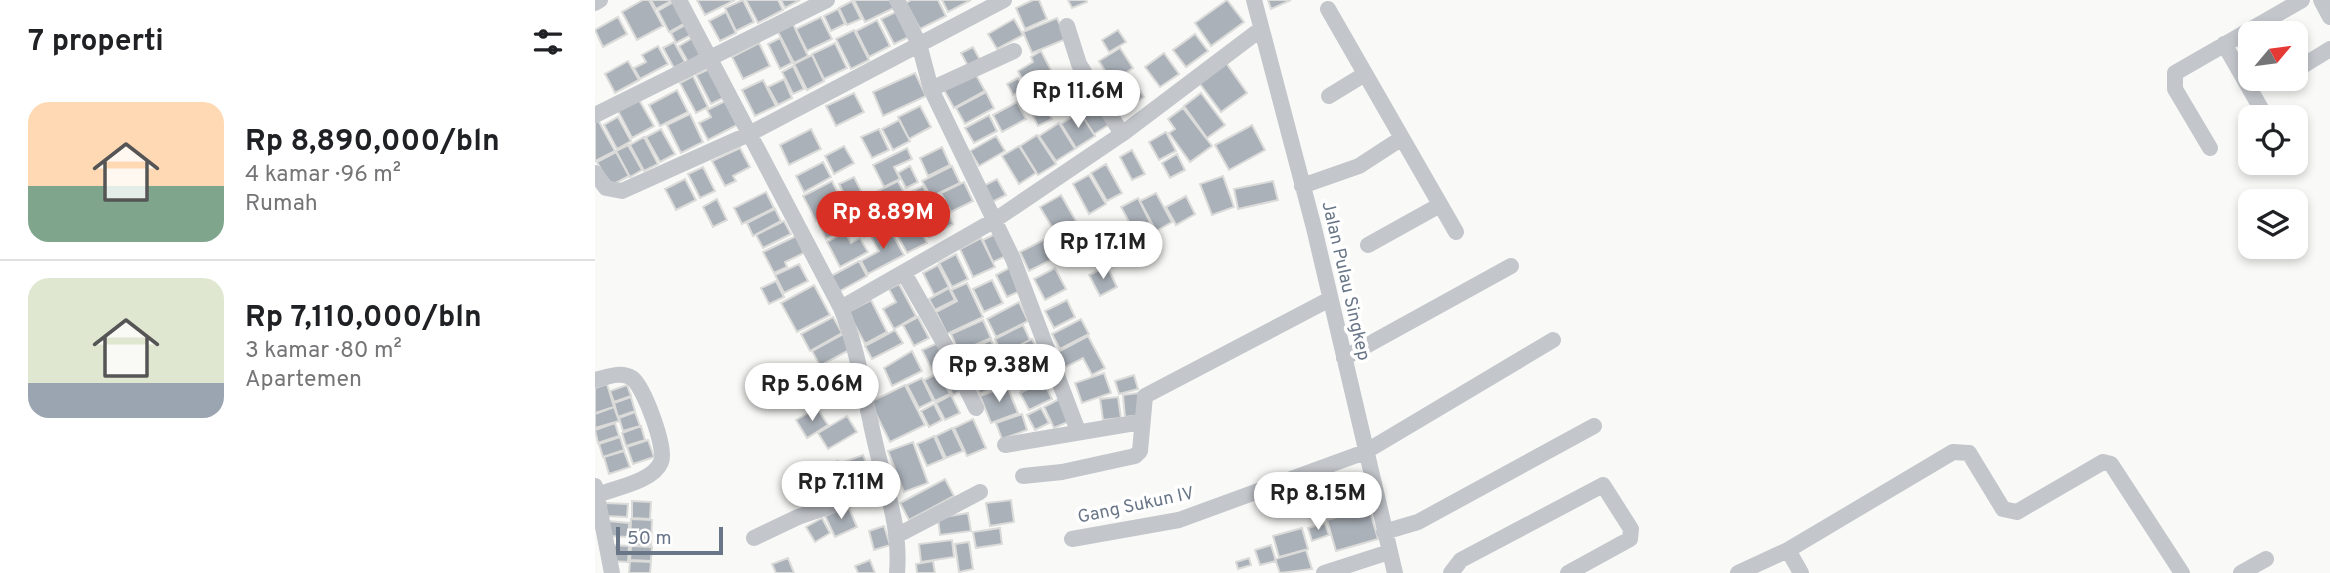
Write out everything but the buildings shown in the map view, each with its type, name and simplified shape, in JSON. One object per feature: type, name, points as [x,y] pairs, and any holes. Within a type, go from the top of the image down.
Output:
[{"type":"street","points":[[595,3],[600,0]]},
{"type":"street","points":[[679,0],[841,308],[860,364],[876,446],[888,486],[898,535],[897,573]]},
{"type":"street","points":[[595,115],[827,0]]},
{"type":"street","points":[[897,0],[919,44],[930,89],[1013,259],[1078,431]]},
{"type":"street","points":[[595,173],[606,188],[622,191],[749,134],[1004,0]]},
{"type":"street","name":"Jalan Pulau Singkep","points":[[1254,0],[1330,299],[1395,573]]},
{"type":"street","points":[[2210,148],[2175,89],[2174,76],[2302,0]]},
{"type":"street","points":[[2321,0],[2330,17]]},
{"type":"street","points":[[1328,9],[1456,232]]},
{"type":"street","points":[[1067,26],[1079,64],[1122,134]]},
{"type":"street","points":[[841,308],[995,220],[1122,134],[1261,29]]},
{"type":"street","points":[[2224,44],[2259,105]]},
{"type":"street","points":[[2308,63],[2330,49]]},
{"type":"street","points":[[930,89],[1014,51]]},
{"type":"street","points":[[1329,96],[1365,74]]},
{"type":"street","points":[[1302,186],[1353,170],[1402,138]]},
{"type":"street","points":[[1368,245],[1440,205]]},
{"type":"street","points":[[1344,358],[1511,266]]},
{"type":"street","points":[[904,273],[945,345],[976,408]]},
{"type":"street","points":[[1023,476],[1132,458],[1140,451],[1143,398],[1147,394],[1330,299]]},
{"type":"street","name":"Gang Sukun IV","points":[[1072,540],[1179,520],[1366,452],[1553,340]]},
{"type":"street","points":[[595,380],[616,375],[629,377],[641,387],[664,451],[661,464],[651,474],[596,492],[612,573]]},
{"type":"street","points":[[1005,445],[1141,422]]},
{"type":"street","points":[[1384,532],[1418,522],[1594,426]]},
{"type":"street","points":[[1738,573],[1789,550],[1953,452],[1969,453],[2003,509],[2009,513],[2017,512],[2103,462],[2111,464],[2182,573]]},
{"type":"street","points":[[1451,573],[1461,560],[1604,485],[1631,529],[1630,539],[1568,573]]},
{"type":"street","points":[[754,538],[815,510],[888,486]]},
{"type":"street","points":[[898,535],[980,492]]},
{"type":"street","points":[[1789,550],[1801,573]]},
{"type":"street","points":[[1324,573],[1389,552]]},
{"type":"street","points":[[2241,573],[2266,559]]}]
